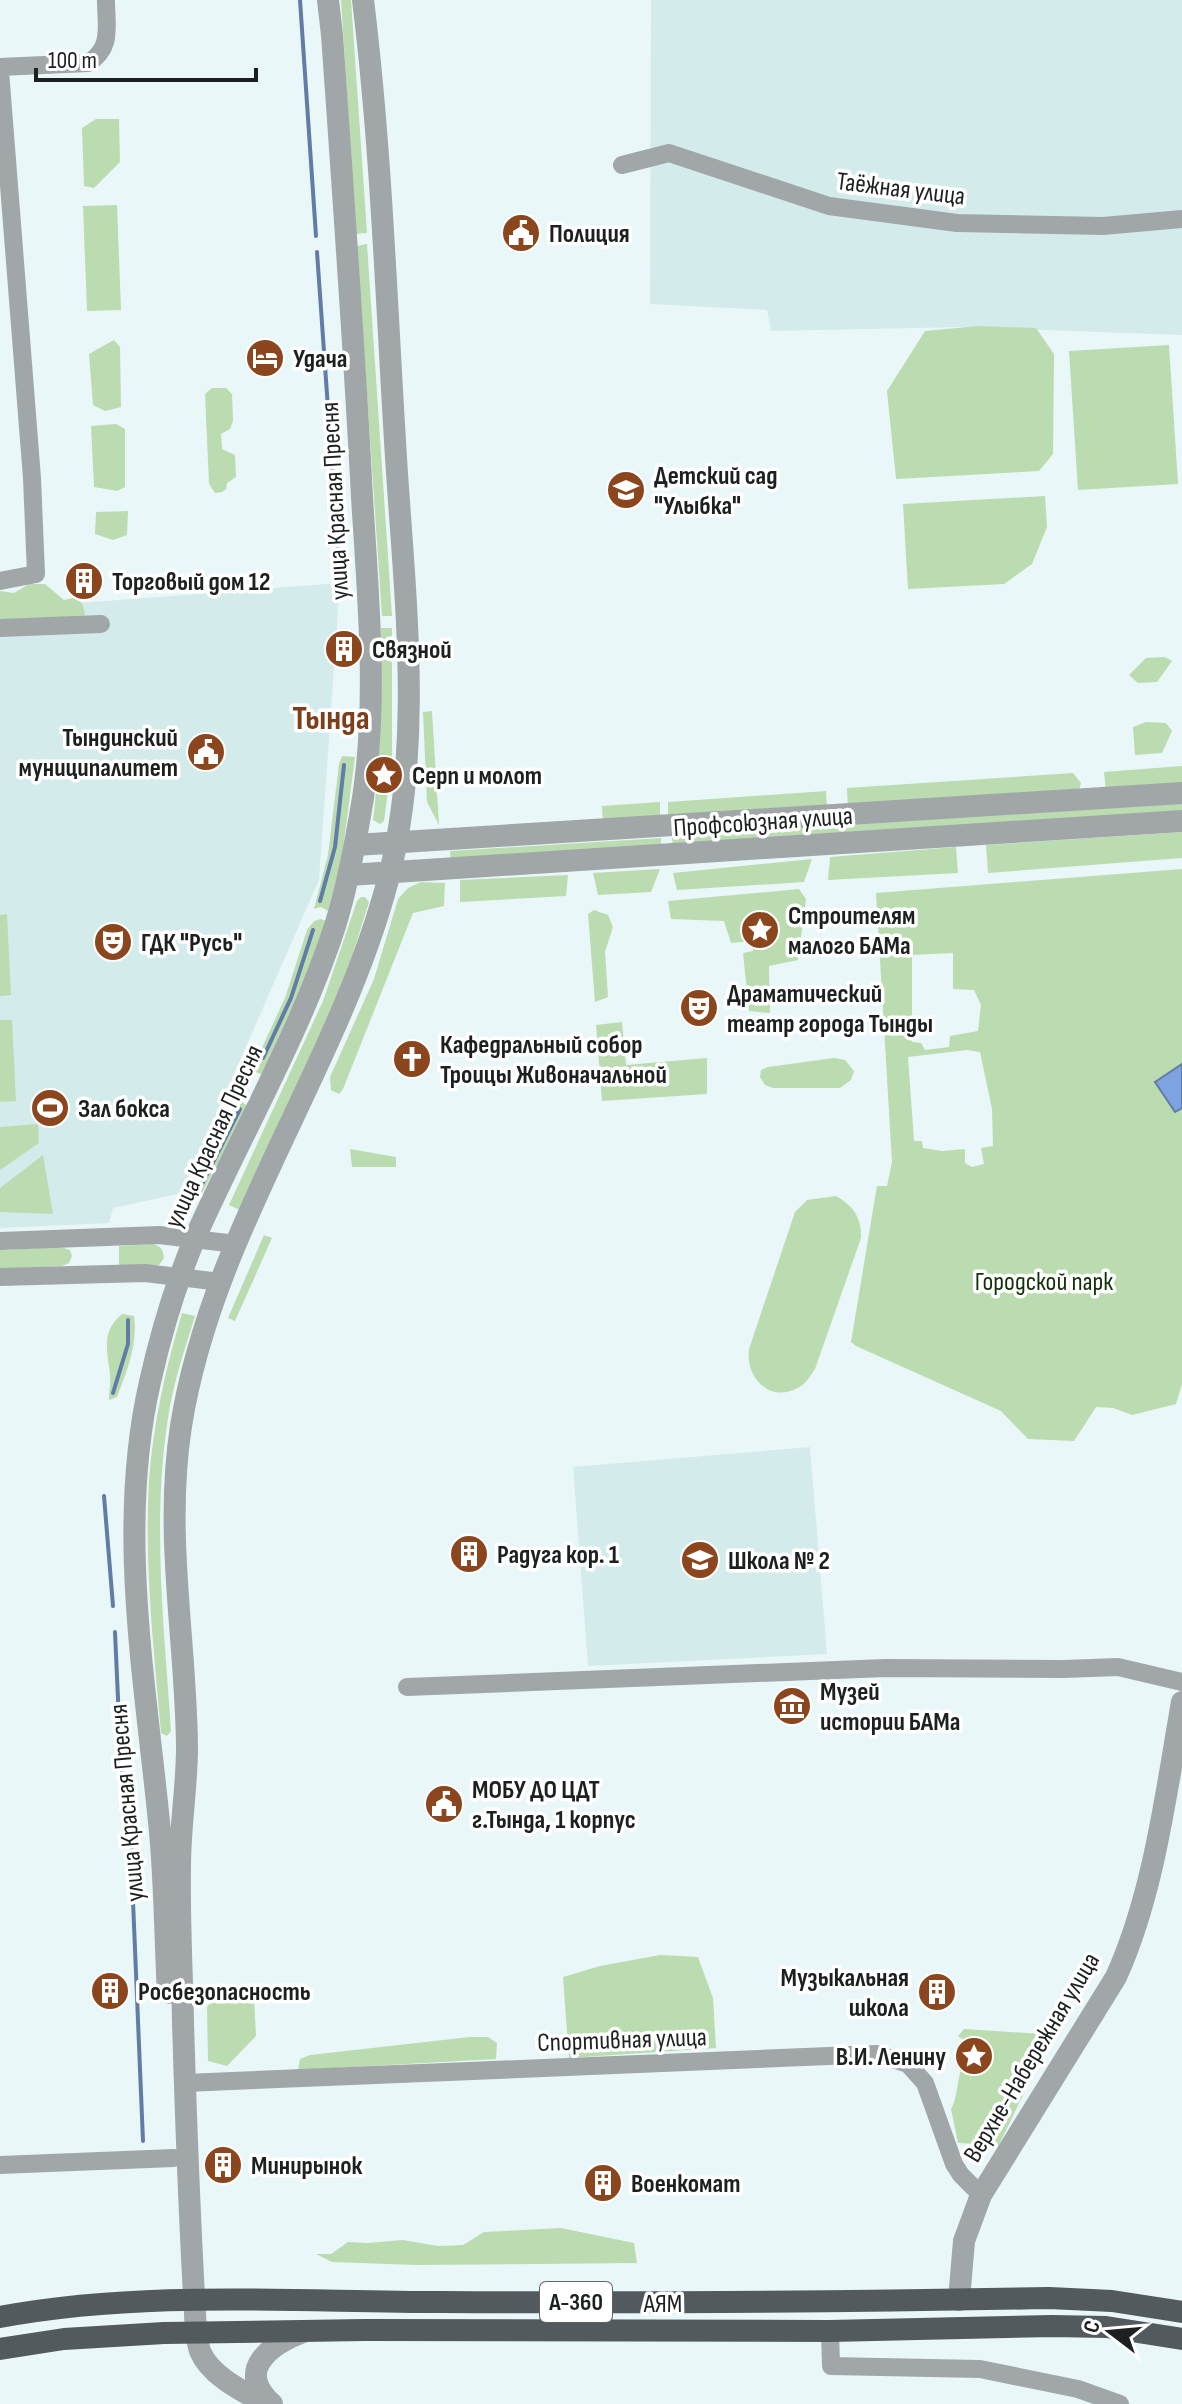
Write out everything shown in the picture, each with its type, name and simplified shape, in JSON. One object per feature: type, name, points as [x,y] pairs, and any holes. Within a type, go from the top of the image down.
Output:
[{"type":"highway","name":"АЯМ","points":[[0,2317],[64,2308],[187,2300],[426,2302],[1049,2298],[1112,2301],[1182,2312]]},
{"type":"highway","name":"АЯМ","points":[[0,2349],[64,2339],[188,2332],[306,2331],[830,2331],[1079,2326],[1182,2339]]},
{"type":"street","points":[[0,581],[36,574],[32,478],[0,69],[88,63],[99,56],[106,45],[106,0]]},
{"type":"street","name":"улица Красная Пресня","points":[[187,2300],[174,2158],[163,1869],[142,1681],[135,1491],[150,1382],[181,1276],[195,1238],[294,1028],[336,922],[355,845],[369,745],[369,624],[353,317],[328,0]]},
{"type":"street","name":"улица Красная Пресня","points":[[187,2300],[180,1869],[187,1741],[176,1566],[175,1468],[182,1418],[193,1369],[221,1282],[348,998],[377,920],[396,842],[408,747],[406,636],[383,239],[363,0]]},
{"type":"street","name":"Таёжная улица","points":[[622,165],[669,153],[829,206],[957,223],[1103,226],[1182,219]]},
{"type":"street","points":[[0,628],[101,624]]},
{"type":"street","name":"Профсоюзная улица","points":[[355,845],[1182,793]]},
{"type":"street","name":"Профсоюзная улица","points":[[349,875],[1182,821]]},
{"type":"street","points":[[419,841],[420,870]]},
{"type":"street","points":[[0,1241],[159,1235],[236,1244]]},
{"type":"street","points":[[82,1237],[84,1274]]},
{"type":"street","points":[[0,1277],[145,1273],[221,1282]]},
{"type":"street","points":[[407,1687],[885,1668],[1118,1667],[1182,1682]]},
{"type":"street","name":"Верхне-Набережная улица","points":[[959,2300],[964,2241],[981,2195],[1116,1977],[1129,1949],[1140,1919],[1182,1702]]},
{"type":"street","name":"Спортивная улица","points":[[185,2083],[877,2054],[908,2064],[925,2083],[954,2164],[981,2195]]},
{"type":"street","points":[[0,2165],[174,2158]]},
{"type":"street","points":[[187,2300],[188,2332],[204,2357],[233,2385],[266,2404]]},
{"type":"street","points":[[272,2404],[257,2383],[261,2359],[279,2343],[306,2331]]},
{"type":"street","points":[[830,2331],[831,2366],[980,2369],[1078,2389],[1120,2404]]},
{"type":"shaded area","points":[[651,0],[1182,0],[1182,335],[963,327],[771,331],[767,310],[650,304]]},
{"type":"shaded area","points":[[340,583],[319,880],[182,1193],[113,1208],[109,1223],[0,1228],[0,609]]},
{"type":"shaded area","name":"Школа № 2","points":[[810,1447],[827,1654],[588,1666],[573,1467]]},
{"type":"green space","points":[[341,0],[351,0],[367,233],[356,234]]},
{"type":"green space","points":[[96,119],[119,119],[120,162],[94,188],[84,186],[82,128]]},
{"type":"green space","points":[[117,205],[121,310],[87,311],[83,206]]},
{"type":"green space","points":[[367,244],[392,616],[382,616],[357,246]]},
{"type":"green space","points":[[978,326],[1036,328],[1054,354],[1053,454],[1039,471],[896,479],[887,391],[925,331]]},
{"type":"green space","points":[[114,340],[120,347],[121,407],[105,411],[93,405],[89,354]]},
{"type":"green space","points":[[1169,345],[1178,484],[1078,490],[1069,351]]},
{"type":"green space","points":[[212,388],[226,388],[232,394],[233,421],[230,429],[221,434],[222,449],[235,455],[236,477],[227,483],[226,489],[215,493],[209,484],[205,394]]},
{"type":"green space","points":[[116,424],[125,429],[125,487],[117,491],[94,487],[91,426]]},
{"type":"green space","points":[[1045,496],[1047,527],[1032,564],[1004,584],[908,589],[903,504]]},
{"type":"green space","points":[[128,511],[127,535],[113,540],[95,534],[96,512]]},
{"type":"green space","points":[[29,584],[45,584],[64,600],[73,598],[82,603],[83,621],[0,624],[0,591],[14,593]]},
{"type":"green space","points":[[381,628],[392,628],[392,761],[384,821],[380,824],[373,820],[380,724]]},
{"type":"green space","points":[[1165,657],[1172,661],[1157,682],[1138,683],[1129,675],[1146,658]]},
{"type":"green space","points":[[432,711],[439,825],[427,802],[423,712]]},
{"type":"green space","points":[[1146,722],[1166,723],[1172,731],[1162,753],[1135,755],[1133,727]]},
{"type":"green space","points":[[342,756],[355,757],[342,857],[328,911],[321,907],[314,909],[328,855]]},
{"type":"green space","points":[[1182,766],[1182,786],[1106,792],[1104,772]]},
{"type":"green space","points":[[1073,773],[1081,783],[1078,794],[848,809],[847,788]]},
{"type":"green space","points":[[826,791],[827,811],[668,821],[668,802]]},
{"type":"green space","points":[[1182,801],[1182,813],[673,847],[672,837]]},
{"type":"green space","points":[[660,802],[660,822],[603,825],[602,806]]},
{"type":"green space","points":[[1182,832],[1182,858],[988,873],[986,845]]},
{"type":"green space","points":[[661,838],[661,849],[451,862],[450,851]]},
{"type":"green space","points":[[956,847],[958,873],[828,880],[830,857]]},
{"type":"green space","points":[[812,859],[804,882],[677,890],[673,873]]},
{"type":"green space","points":[[660,869],[651,892],[598,895],[593,873]]},
{"type":"green space","name":"Городской парк","points":[[1182,869],[1182,1384],[1176,1404],[1132,1415],[1113,1408],[1096,1407],[1074,1441],[1028,1439],[1001,1411],[851,1342],[877,1186],[887,1186],[892,1162],[876,893]],"holes":[[[953,953],[953,989],[974,990],[981,1005],[978,1031],[950,1036],[949,1047],[925,1050],[921,1043],[912,1042],[912,955]],[[967,1050],[980,1052],[992,1109],[993,1146],[981,1148],[984,1164],[972,1167],[965,1163],[965,1149],[942,1151],[923,1148],[922,1141],[914,1141],[908,1057]]]},
{"type":"green space","points":[[568,875],[566,896],[460,902],[460,880]]},
{"type":"green space","points":[[421,882],[445,883],[444,906],[413,913],[339,1094],[331,1090],[330,1077],[374,979],[398,899],[408,888]]},
{"type":"green space","points":[[799,889],[806,899],[798,960],[769,966],[770,1013],[749,1011],[743,953],[753,951],[752,941],[731,943],[724,921],[671,919],[668,901]]},
{"type":"green space","points":[[361,897],[369,902],[345,979],[240,1210],[229,1205],[323,1001]]},
{"type":"green space","points":[[594,910],[608,915],[613,927],[605,952],[608,997],[595,1002],[588,914]]},
{"type":"green space","points":[[7,914],[11,995],[0,996],[0,915]]},
{"type":"green space","points":[[314,921],[326,921],[305,988],[266,1074],[260,1074],[254,1065],[285,998],[307,930]]},
{"type":"green space","points":[[0,1020],[12,1020],[16,1101],[0,1102]]},
{"type":"green space","points":[[622,1022],[626,1065],[707,1058],[707,1094],[602,1101],[596,1025]]},
{"type":"green space","points":[[834,1058],[845,1060],[854,1071],[851,1080],[840,1088],[773,1088],[765,1085],[760,1077],[761,1070],[768,1067]]},
{"type":"green space","points":[[242,1102],[246,1105],[245,1112],[201,1195],[197,1195],[193,1191],[236,1104]]},
{"type":"green space","points":[[38,1124],[39,1143],[0,1170],[0,1127]]},
{"type":"green space","points":[[350,1149],[396,1157],[396,1167],[352,1167]]},
{"type":"green space","points":[[43,1155],[53,1214],[0,1212],[0,1188]]},
{"type":"green space","points":[[836,1196],[855,1213],[861,1238],[815,1369],[798,1388],[787,1392],[769,1390],[755,1378],[749,1349],[795,1212],[807,1200]]},
{"type":"green space","points":[[264,1235],[272,1238],[235,1321],[228,1318]]},
{"type":"green space","points":[[152,1244],[163,1252],[164,1258],[159,1265],[119,1265],[119,1246]]},
{"type":"green space","points":[[60,1247],[70,1250],[72,1256],[69,1263],[62,1266],[0,1269],[0,1250]]},
{"type":"green space","points":[[182,1313],[195,1316],[170,1405],[161,1496],[161,1574],[171,1731],[167,1736],[161,1733],[155,1670],[149,1576],[149,1481],[157,1417]]},
{"type":"green space","points":[[122,1314],[134,1316],[133,1347],[117,1397],[109,1400],[108,1334]]},
{"type":"green space","points":[[660,1955],[698,1957],[713,1998],[716,2048],[569,2058],[563,1977],[600,1966]]},
{"type":"green space","points":[[254,1997],[256,2036],[227,2066],[208,2061],[207,2007],[213,2000]]},
{"type":"green space","points":[[964,2029],[1042,2034],[1047,2045],[999,2145],[958,2143],[951,2109],[961,2070],[982,2060],[983,2055],[958,2036]]},
{"type":"green space","points":[[488,2037],[497,2043],[496,2059],[298,2070],[300,2059],[310,2055]]},
{"type":"green space","points":[[561,2228],[634,2243],[637,2263],[416,2265],[332,2262],[316,2254],[331,2254],[348,2242],[403,2240],[438,2246],[463,2245],[484,2232]]},
{"type":"water","points":[[1182,1064],[1182,1108],[1175,1112],[1155,1082]]},
{"type":"waterway","points":[[300,0],[316,236]]},
{"type":"waterway","points":[[317,252],[340,579]]},
{"type":"waterway","points":[[320,901],[335,847],[344,765]]},
{"type":"waterway","points":[[263,1058],[291,998],[313,930]]},
{"type":"waterway","points":[[201,1186],[240,1109]]},
{"type":"waterway","points":[[113,1393],[128,1344],[128,1320]]},
{"type":"waterway","points":[[104,1496],[113,1606]]},
{"type":"waterway","points":[[115,1632],[120,1743]]},
{"type":"waterway","points":[[121,1753],[125,1826],[131,1838],[132,1858]]},
{"type":"waterway","points":[[132,1877],[143,2141]]},
{"type":"place","name":"Полиция","points":[[521,233]]},
{"type":"place","name":"Удача","points":[[265,358]]},
{"type":"place","name":"Детский сад \"Улыбка\"","points":[[626,490]]},
{"type":"place","name":"Торговый дом 12","points":[[84,581]]},
{"type":"place","name":"Связной","points":[[344,649]]},
{"type":"place","name":"Тындинский муниципалитет","points":[[206,752]]},
{"type":"place","name":"Серп и молот","points":[[384,775]]},
{"type":"place","name":"Строителям малого БАМа","points":[[760,930]]},
{"type":"place","name":"ГДК \"Русь\"","points":[[113,942]]},
{"type":"place","name":"Драматический театр города Тынды","points":[[699,1008]]},
{"type":"place","name":"Кафедральный собор Троицы Живоначальной","points":[[412,1059]]},
{"type":"place","name":"Зал бокса","points":[[50,1108]]},
{"type":"place","name":"Радуга кор. 1","points":[[469,1554]]},
{"type":"place","name":"Школа № 2","points":[[700,1560]]},
{"type":"place","name":"Музей истории БАМа","points":[[792,1706]]},
{"type":"place","name":"МОБУ ДО ЦДТ г.Тында, 1 корпус","points":[[444,1804]]},
{"type":"place","name":"Росбезопасность","points":[[110,1991]]},
{"type":"place","name":"Музыкальная школа","points":[[937,1992]]},
{"type":"place","name":"В.И. Ленину","points":[[974,2056]]},
{"type":"place","name":"Минирынок","points":[[223,2165]]},
{"type":"place","name":"Военкомат","points":[[603,2183]]},
{"type":"district","name":"Тында","points":[[331,717]]}]
